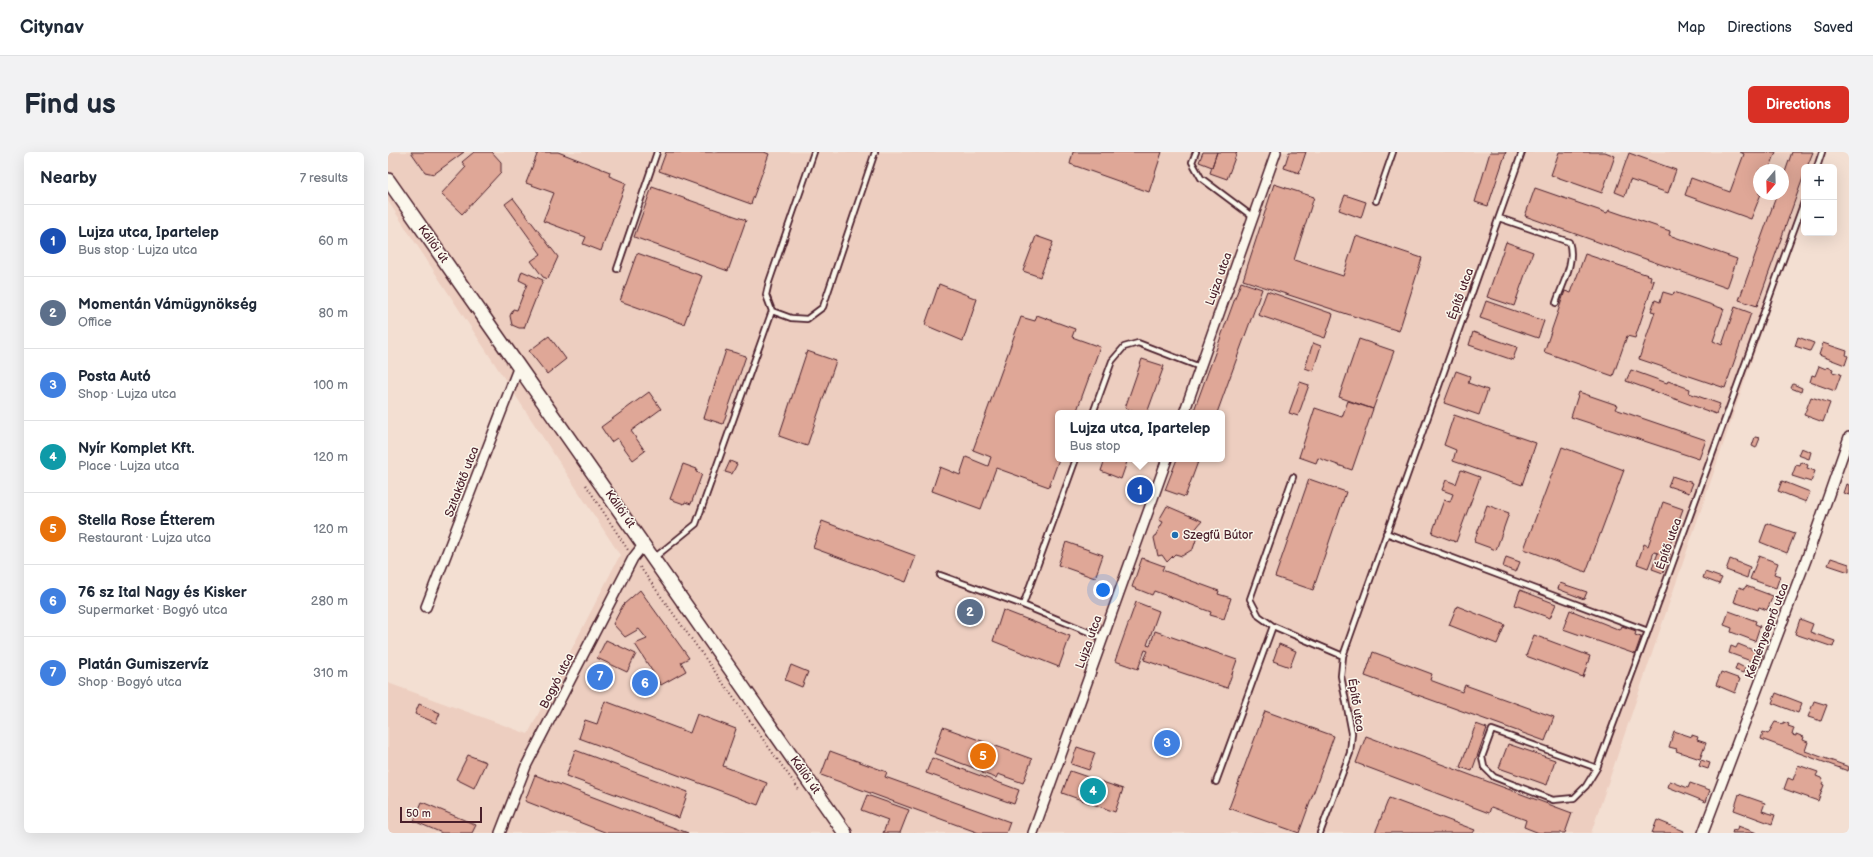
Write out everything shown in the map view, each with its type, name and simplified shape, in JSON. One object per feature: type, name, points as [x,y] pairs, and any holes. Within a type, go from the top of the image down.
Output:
[{"type":"main road","name":"Kállói út","points":[[390,180],[845,833]]},
{"type":"street","name":"Lujza utca","points":[[1185,410],[1276,152]]},
{"type":"street","name":"Szitakötő utca","points":[[426,607],[519,366]]},
{"type":"street","name":"Kéményseprő utca","points":[[1703,833],[1806,560],[1849,437]]},
{"type":"street","name":"Lujza utca","points":[[1033,833],[1166,462]]},
{"type":"street","name":"Bogyó utca","points":[[500,833],[526,766],[633,558],[644,544]]},
{"type":"lane","points":[[617,270],[657,152]]},
{"type":"lane","points":[[654,558],[696,524],[772,311],[766,295],[769,282],[814,152]]},
{"type":"lane","points":[[772,311],[791,318],[807,319],[823,307],[875,152]]},
{"type":"lane","points":[[1196,152],[1192,162],[1201,178],[1253,217]]},
{"type":"lane","points":[[1376,201],[1393,152]]},
{"type":"lane","name":"Építő utca","points":[[1320,833],[1350,753],[1352,733],[1341,676],[1342,656],[1522,152]]},
{"type":"lane","points":[[1818,164],[1822,152]]},
{"type":"lane","name":"Építő utca","points":[[1597,768],[1492,730],[1482,757],[1484,767],[1494,777],[1553,800],[1574,798],[1586,786],[1597,768],[1801,210]]},
{"type":"lane","points":[[1499,218],[1569,242],[1572,250],[1571,260],[1556,303]]},
{"type":"lane","points":[[1094,410],[1112,361],[1124,347],[1138,343],[1200,367]]},
{"type":"lane","points":[[1023,605],[1075,462]]},
{"type":"lane","points":[[1293,477],[1250,599],[1259,616],[1273,626],[1342,656]]},
{"type":"lane","points":[[1386,533],[1648,631]]},
{"type":"lane","points":[[940,574],[1023,605],[1103,638]]},
{"type":"lane","points":[[1216,782],[1273,626]]},
{"type":"shaded area","points":[[388,152],[1823,152],[1819,164],[1801,164],[1801,216],[1591,833],[388,833],[388,683],[528,734],[620,555],[388,201]]},
{"type":"building","points":[[411,152],[464,152],[434,174],[425,172]]},
{"type":"building","points":[[474,152],[492,152],[501,162],[501,172],[462,214],[441,194],[466,167],[462,162]]},
{"type":"building","points":[[538,152],[558,152],[610,172],[609,176],[626,183],[601,251],[583,244],[586,237],[543,221],[554,193],[526,183]]},
{"type":"building","points":[[666,152],[764,152],[769,154],[751,204],[659,171]]},
{"type":"building","points":[[1073,152],[1162,152],[1149,192],[1070,164]]},
{"type":"building","points":[[1203,152],[1217,152],[1212,167],[1199,162]]},
{"type":"building","points":[[1217,152],[1237,152],[1227,179],[1210,173]]},
{"type":"building","points":[[1289,152],[1306,152],[1299,173],[1284,168]]},
{"type":"building","points":[[1490,152],[1506,152],[1488,206],[1475,202]]},
{"type":"building","points":[[1559,152],[1605,152],[1615,156],[1602,193],[1551,175]]},
{"type":"building","points":[[1740,152],[1776,152],[1771,164],[1753,164],[1753,200],[1759,200],[1751,219],[1685,195],[1691,178],[1730,192],[1744,154]]},
{"type":"building","points":[[1792,152],[1813,152],[1808,164],[1801,164],[1801,183],[1757,306],[1739,300],[1775,200],[1789,200],[1788,164]]},
{"type":"building","points":[[1629,153],[1676,170],[1668,193],[1630,180],[1625,196],[1615,192]]},
{"type":"building","points":[[1274,184],[1314,197],[1294,260],[1343,276],[1356,236],[1422,258],[1399,331],[1243,280]]},
{"type":"building","points":[[652,187],[746,220],[728,271],[634,237]]},
{"type":"building","points":[[1535,188],[1607,213],[1609,210],[1670,231],[1669,235],[1737,259],[1727,288],[1525,216]]},
{"type":"building","points":[[1345,195],[1366,202],[1361,218],[1339,210]]},
{"type":"building","points":[[513,198],[558,257],[548,279],[543,277],[531,261],[541,254],[505,204]]},
{"type":"building","points":[[1036,236],[1053,242],[1040,277],[1023,271]]},
{"type":"building","points":[[1506,242],[1533,252],[1514,306],[1487,297]]},
{"type":"building","points":[[637,253],[702,276],[684,324],[620,301]]},
{"type":"building","points":[[1585,254],[1651,276],[1650,280],[1654,281],[1635,338],[1627,336],[1613,376],[1544,352],[1565,291],[1571,293]]},
{"type":"building","points":[[522,271],[543,280],[524,328],[519,328],[512,325],[510,316],[513,309],[517,310],[527,284],[519,280]]},
{"type":"building","points":[[1241,282],[1262,289],[1218,410],[1194,410]]},
{"type":"building","points":[[939,284],[977,299],[963,341],[925,325]]},
{"type":"building","points":[[1267,291],[1333,314],[1325,338],[1258,315]]},
{"type":"building","points":[[1663,292],[1673,295],[1674,292],[1724,309],[1713,341],[1722,345],[1735,307],[1751,313],[1725,388],[1639,359],[1655,312],[1651,311],[1655,300],[1660,302]]},
{"type":"building","points":[[1486,301],[1544,321],[1538,338],[1480,318]]},
{"type":"building","points":[[1037,315],[1075,329],[1072,337],[1100,347],[1077,410],[1055,410],[1055,462],[1058,462],[1049,487],[996,468],[981,509],[932,491],[940,467],[960,475],[966,457],[988,466],[991,457],[973,450],[1021,317],[1035,321]]},
{"type":"building","points":[[1473,332],[1517,347],[1513,360],[1469,345]]},
{"type":"building","points":[[549,336],[566,359],[547,374],[529,351]]},
{"type":"building","points":[[1798,337],[1814,343],[1810,351],[1795,346]]},
{"type":"building","points":[[1359,339],[1394,351],[1373,409],[1339,397]]},
{"type":"building","points":[[1313,343],[1321,346],[1313,371],[1305,368]]},
{"type":"building","points":[[1823,343],[1847,351],[1846,355],[1848,356],[1845,365],[1819,355]]},
{"type":"building","points":[[726,350],[746,356],[723,424],[704,418]]},
{"type":"building","points":[[807,351],[836,361],[807,446],[779,436]]},
{"type":"building","points":[[1142,359],[1164,366],[1148,410],[1131,410],[1125,408]]},
{"type":"building","points":[[1819,366],[1826,369],[1827,367],[1833,369],[1832,372],[1841,374],[1835,391],[1810,382],[1812,375],[1815,376]]},
{"type":"building","points":[[1631,370],[1667,383],[1668,381],[1690,389],[1689,393],[1720,404],[1716,414],[1626,381]]},
{"type":"building","points":[[1456,371],[1470,376],[1468,383],[1488,390],[1479,415],[1444,403]]},
{"type":"building","points":[[1300,382],[1309,385],[1298,416],[1289,413]]},
{"type":"building","points":[[1793,384],[1802,388],[1801,392],[1791,388]]},
{"type":"building","points":[[649,392],[661,409],[631,431],[645,451],[633,460],[617,438],[611,442],[601,427]]},
{"type":"building","points":[[1579,392],[1617,405],[1615,409],[1706,440],[1699,459],[1571,417]]},
{"type":"building","points":[[1811,397],[1830,403],[1823,422],[1804,415]]},
{"type":"building","points":[[1348,401],[1373,409],[1352,470],[1318,458],[1316,463],[1299,457],[1315,408],[1342,417]]},
{"type":"building","points":[[1454,415],[1536,443],[1522,485],[1453,461],[1456,450],[1444,445]]},
{"type":"building","points":[[1755,437],[1760,438],[1756,448],[1752,446]]},
{"type":"building","points":[[1562,447],[1624,470],[1586,572],[1524,549]]},
{"type":"building","points":[[1801,448],[1811,452],[1809,459],[1798,455]]},
{"type":"building","points":[[730,461],[737,464],[732,474],[725,472]]},
{"type":"building","points":[[1104,462],[1127,462],[1121,479],[1101,471]]},
{"type":"building","points":[[1176,462],[1198,462],[1185,497],[1165,490]]},
{"type":"building","points":[[1801,462],[1808,465],[1807,468],[1815,471],[1811,482],[1792,476],[1796,465],[1800,466]]},
{"type":"building","points":[[683,464],[697,469],[696,472],[702,474],[691,504],[685,502],[684,504],[670,499]]},
{"type":"building","points":[[1461,470],[1480,477],[1456,542],[1432,533],[1444,500],[1450,502],[1453,494],[1442,490],[1446,480],[1456,484]]},
{"type":"building","points":[[1672,476],[1693,483],[1689,493],[1668,486]]},
{"type":"building","points":[[1309,479],[1346,492],[1313,590],[1275,577]]},
{"type":"building","points":[[1782,481],[1810,492],[1806,502],[1778,491]]},
{"type":"building","points":[[1846,484],[1849,485],[1849,495],[1843,493]]},
{"type":"building","points":[[1663,502],[1683,509],[1667,553],[1670,554],[1663,573],[1652,569],[1658,553],[1654,552],[1648,568],[1637,564],[1644,544],[1648,546]]},
{"type":"building","points":[[1487,505],[1509,513],[1496,550],[1474,542]]},
{"type":"building","name":"Szegfű Bútor","points":[[1167,506],[1202,521],[1193,532],[1196,540],[1193,549],[1182,556],[1175,554],[1167,562],[1162,555],[1158,556],[1154,538],[1163,522],[1159,520]]},
{"type":"building","points":[[822,521],[916,556],[906,582],[813,548]]},
{"type":"building","points":[[1767,523],[1795,533],[1787,553],[1760,542]]},
{"type":"building","points":[[1066,542],[1103,555],[1095,578],[1058,565]]},
{"type":"building","points":[[1759,556],[1778,563],[1774,574],[1780,576],[1776,588],[1750,579]]},
{"type":"building","points":[[1506,557],[1520,562],[1516,572],[1503,567]]},
{"type":"building","points":[[1142,558],[1164,566],[1162,570],[1219,591],[1218,594],[1231,598],[1224,619],[1210,615],[1211,612],[1154,591],[1152,595],[1132,587]]},
{"type":"building","points":[[1831,558],[1849,564],[1849,572],[1828,565]]},
{"type":"building","points":[[1730,559],[1750,567],[1747,578],[1726,570]]},
{"type":"building","points":[[1705,572],[1722,578],[1719,584],[1703,578]]},
{"type":"building","points":[[1560,583],[1587,592],[1584,599],[1558,589]]},
{"type":"building","points":[[1746,586],[1773,596],[1767,610],[1759,607],[1758,610],[1734,602],[1739,587],[1744,589]]},
{"type":"building","points":[[640,590],[689,658],[681,662],[686,671],[661,685],[635,644],[647,639],[639,629],[625,637],[613,624],[623,605]]},
{"type":"building","points":[[1520,590],[1556,604],[1550,618],[1515,605]]},
{"type":"building","points":[[1136,602],[1159,611],[1147,645],[1150,646],[1155,631],[1237,660],[1227,688],[1144,660],[1148,651],[1145,650],[1138,669],[1115,661]]},
{"type":"building","points":[[1457,606],[1505,625],[1497,644],[1449,625]]},
{"type":"building","points":[[1003,610],[1070,636],[1059,667],[993,641]]},
{"type":"building","points":[[1570,610],[1620,630],[1622,626],[1636,631],[1635,635],[1641,637],[1635,654],[1563,629]]},
{"type":"building","points":[[1729,611],[1756,621],[1755,624],[1760,626],[1755,641],[1731,632],[1732,628],[1724,625]]},
{"type":"building","points":[[1800,619],[1813,624],[1810,632],[1835,641],[1833,647],[1795,634]]},
{"type":"building","points":[[1534,635],[1590,656],[1583,677],[1526,656]]},
{"type":"building","points":[[606,640],[636,654],[627,672],[597,658]]},
{"type":"building","points":[[1279,644],[1296,651],[1290,667],[1273,661]]},
{"type":"building","points":[[1738,644],[1763,654],[1759,664],[1729,653],[1731,646],[1736,648]]},
{"type":"building","points":[[1373,652],[1432,674],[1430,680],[1462,692],[1465,685],[1554,717],[1545,741],[1365,676]]},
{"type":"building","points":[[1737,664],[1745,668],[1743,673],[1735,670]]},
{"type":"building","points":[[791,665],[808,672],[802,687],[785,680]]},
{"type":"building","points":[[1721,672],[1740,679],[1735,693],[1716,685]]},
{"type":"building","points":[[1776,693],[1802,703],[1798,713],[1772,703]]},
{"type":"building","points":[[605,701],[690,733],[697,714],[736,729],[723,766],[767,783],[758,805],[579,738],[585,720],[597,724]]},
{"type":"building","points":[[1814,701],[1827,705],[1821,721],[1808,717]]},
{"type":"building","points":[[419,704],[440,713],[436,723],[415,714]]},
{"type":"building","points":[[1265,711],[1334,736],[1299,833],[1229,808]]},
{"type":"building","points":[[1775,722],[1789,724],[1788,726],[1794,728],[1792,735],[1796,736],[1796,734],[1804,737],[1803,740],[1808,742],[1805,751],[1849,767],[1848,771],[1761,739],[1763,732],[1768,734]]},
{"type":"building","points":[[1476,724],[1487,728],[1472,771],[1460,767]]},
{"type":"building","points":[[943,727],[1032,759],[1023,783],[998,774],[996,778],[982,773],[982,771],[934,753]]},
{"type":"building","points":[[1674,731],[1692,737],[1692,735],[1698,737],[1697,740],[1706,743],[1700,759],[1676,751],[1677,749],[1669,747]]},
{"type":"building","points":[[1366,736],[1572,813],[1565,833],[1539,833],[1524,827],[1526,820],[1491,807],[1489,813],[1356,763]]},
{"type":"building","points":[[1508,744],[1555,760],[1547,785],[1499,768]]},
{"type":"building","points":[[1077,747],[1095,753],[1089,770],[1071,764]]},
{"type":"building","points":[[575,750],[688,792],[679,818],[566,776]]},
{"type":"building","points":[[830,751],[887,772],[885,777],[1010,822],[1006,833],[979,833],[821,775]]},
{"type":"building","points":[[468,755],[486,762],[474,788],[456,779]]},
{"type":"building","points":[[932,758],[1019,790],[1014,804],[926,773]]},
{"type":"building","points":[[1701,760],[1710,763],[1708,769],[1699,766]]},
{"type":"building","points":[[1798,765],[1818,772],[1816,776],[1821,778],[1823,782],[1822,784],[1824,785],[1818,801],[1784,789],[1788,778],[1793,780]]},
{"type":"building","points":[[1070,771],[1123,789],[1115,812],[1062,793]]},
{"type":"building","points":[[535,775],[688,833],[607,833],[525,801]]},
{"type":"building","points":[[1670,781],[1688,788],[1690,783],[1710,790],[1706,802],[1668,787]]},
{"type":"building","points":[[1739,794],[1765,803],[1762,811],[1775,815],[1772,824],[1734,810]]},
{"type":"building","points":[[867,795],[909,810],[900,833],[883,833],[888,820],[861,810]]},
{"type":"building","points":[[1389,798],[1475,830],[1473,833],[1375,833]]},
{"type":"building","points":[[422,802],[476,825],[472,833],[442,833],[414,821]]},
{"type":"building","points":[[1657,820],[1684,831],[1683,833],[1652,833]]},
{"type":"building","points":[[1738,826],[1757,833],[1732,833],[1733,830],[1736,831]]},
{"type":"place","name":"Lujza utca, Ipartelep","points":[[1140,490]]},
{"type":"place","name":"Szegfű Bútor","points":[[1175,535]]},
{"type":"place","name":"Momentán Vámügynökség","points":[[970,612]]},
{"type":"place","name":"Platán Gumiszervíz","points":[[600,677]]},
{"type":"place","name":"76 sz Ital Nagy és Kisker","points":[[645,683]]},
{"type":"place","name":"Posta Autó","points":[[1167,743]]},
{"type":"place","name":"Stella Rose Étterem","points":[[983,756]]},
{"type":"place","name":"Nyír Komplet Kft.","points":[[1093,791]]}]
